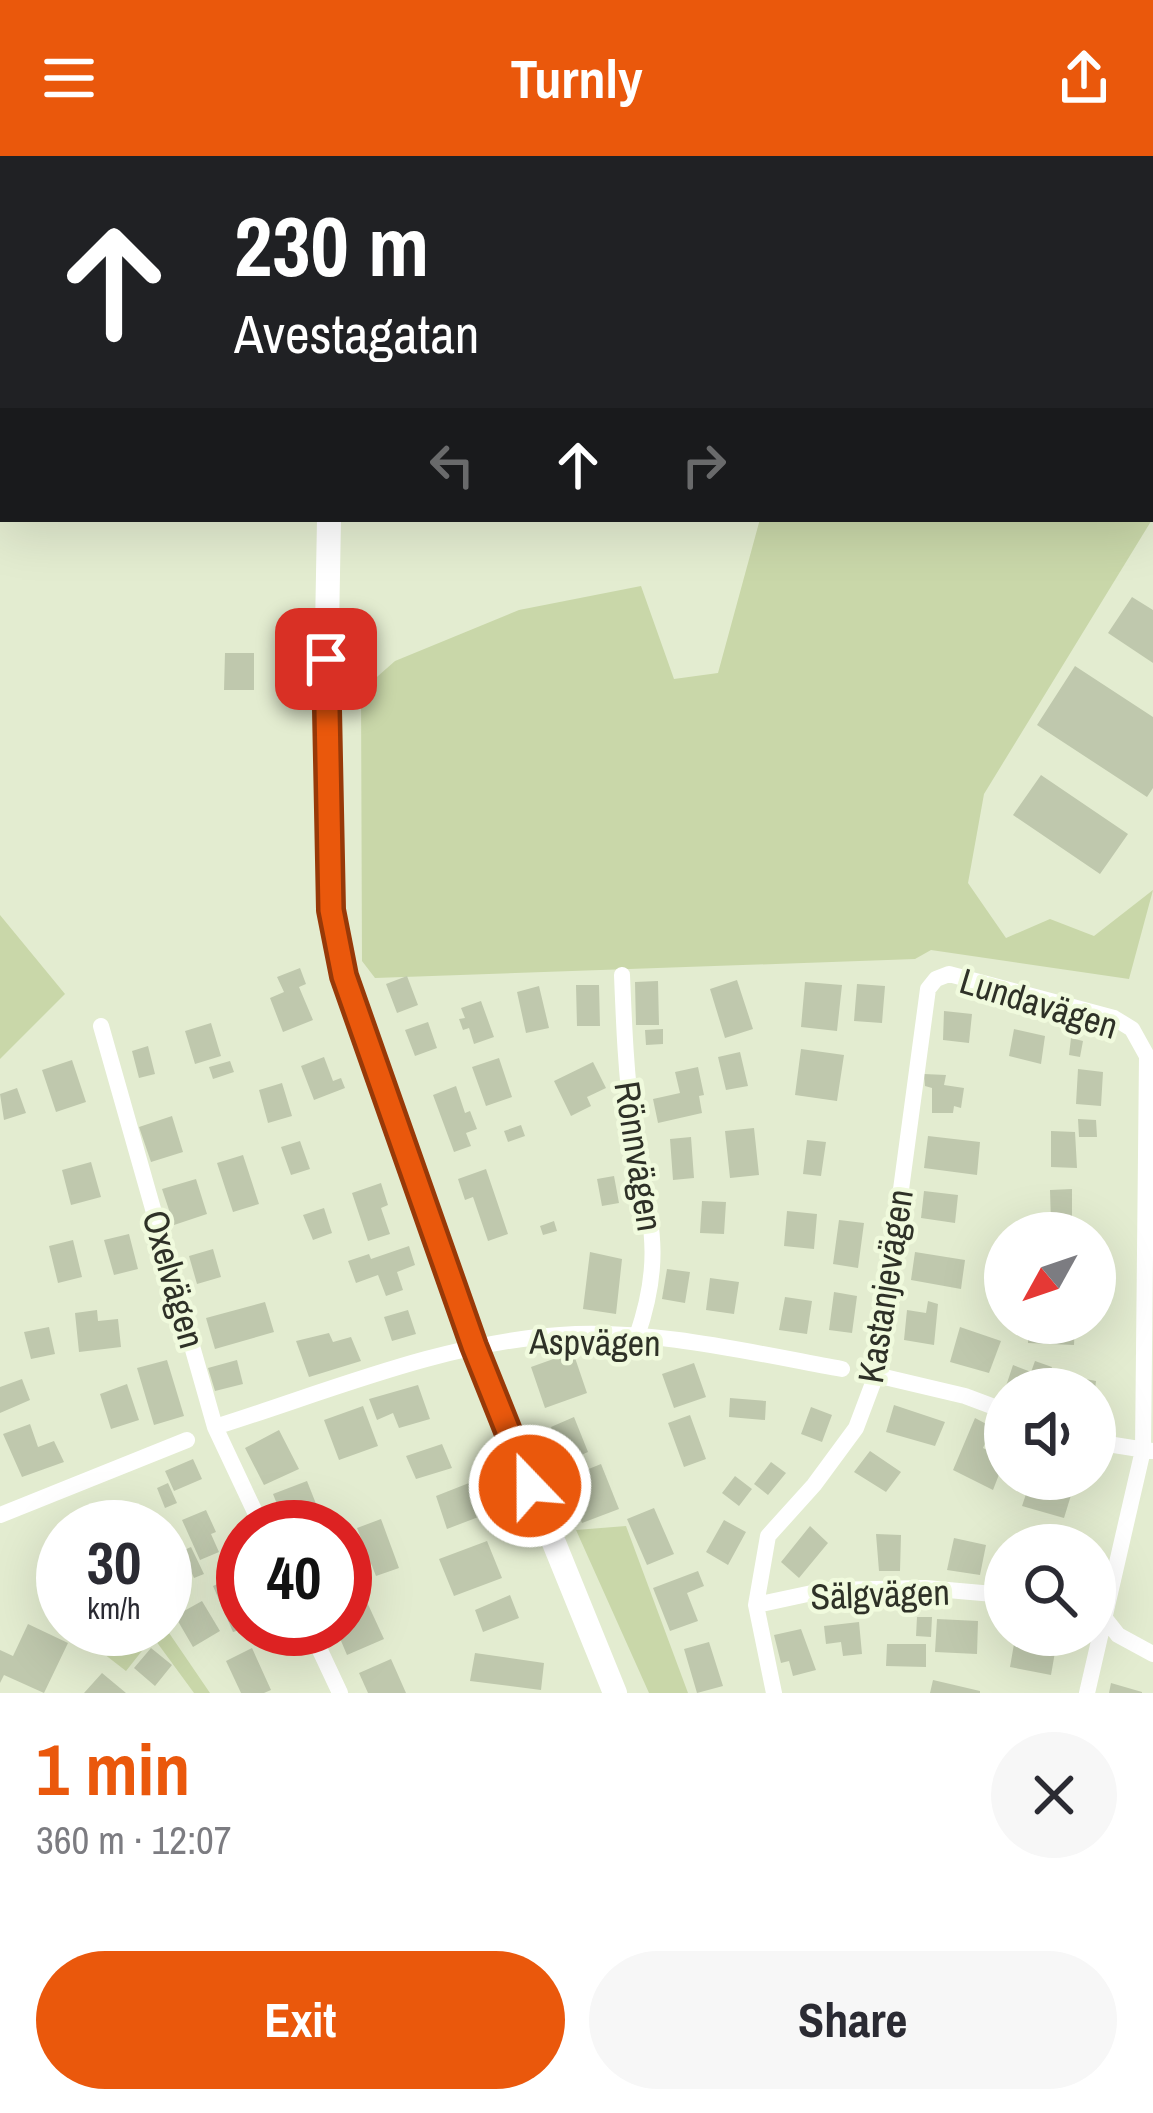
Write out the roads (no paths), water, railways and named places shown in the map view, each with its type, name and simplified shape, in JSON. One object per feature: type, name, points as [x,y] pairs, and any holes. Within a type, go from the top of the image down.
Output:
[{"type":"street","points":[[329,522],[329,860],[331,910],[341,965],[474,1346],[606,1689]]},
{"type":"street","name":"Lundavägen","points":[[928,989],[949,974],[1114,1018],[1132,1029],[1147,1056],[1148,1451],[1116,1558]]},
{"type":"street","name":"Rönnvägen","points":[[622,975],[629,1100],[654,1238],[647,1307],[637,1336]]},
{"type":"street","name":"Kastanjevägen","points":[[774,1693],[756,1604],[768,1536],[856,1428],[876,1375],[928,989]]},
{"type":"street","name":"Oxelvägen","points":[[101,1026],[215,1427],[249,1500]]},
{"type":"street","name":"Aspvägen","points":[[215,1427],[474,1346],[560,1335],[637,1336],[842,1369]]},
{"type":"street","points":[[876,1375],[984,1403]]},
{"type":"street","points":[[0,1515],[187,1440]]},
{"type":"street","points":[[1116,1446],[1148,1451]]},
{"type":"street","name":"Sälgvägen","points":[[756,1604],[826,1589],[925,1588],[984,1593]]},
{"type":"street","points":[[1116,1633],[1153,1654]]},
{"type":"street","points":[[323,1656],[340,1693]]},
{"type":"street","name":"Lundavägen","points":[[1088,1693],[1093,1656]]}]
